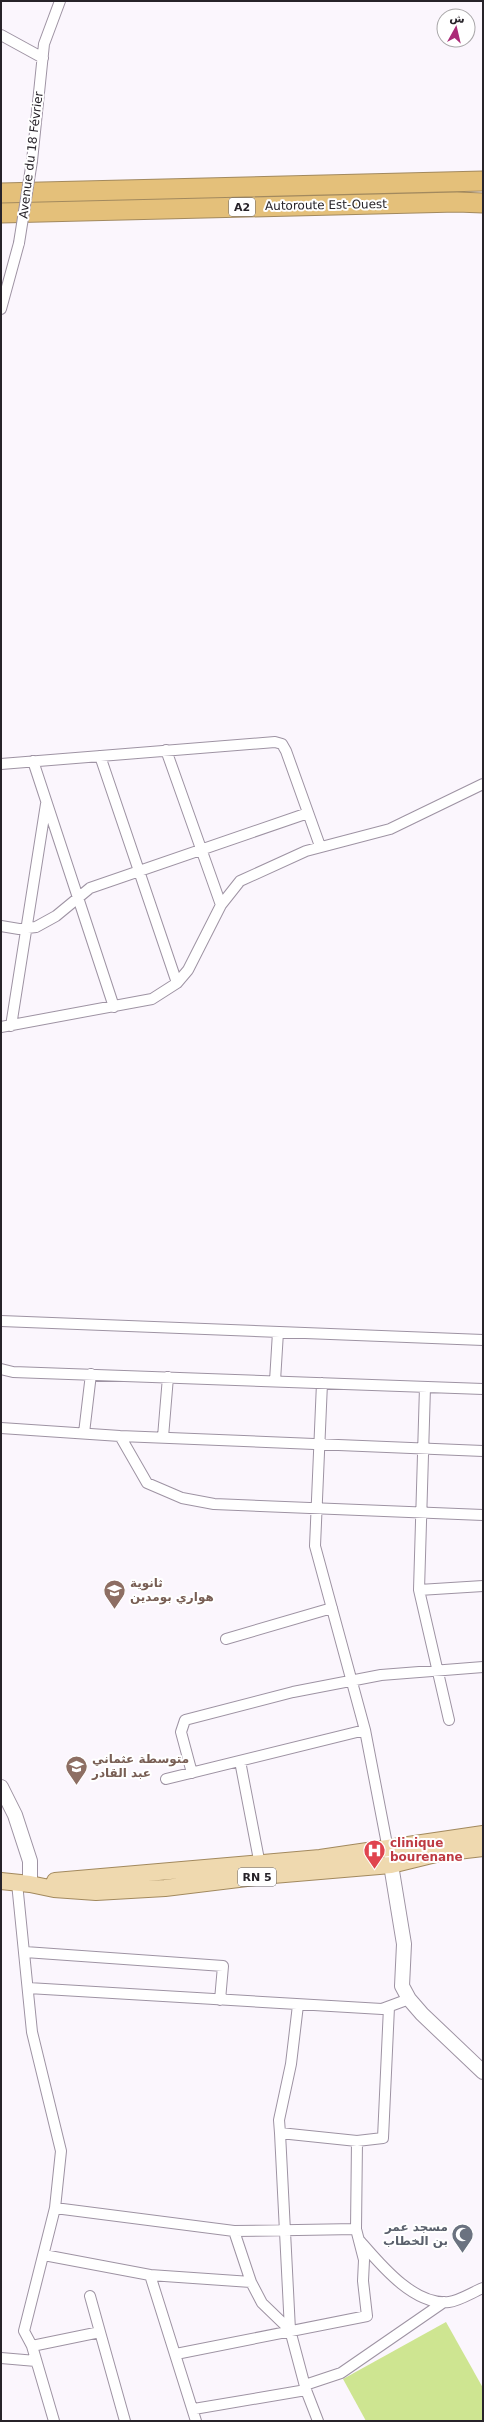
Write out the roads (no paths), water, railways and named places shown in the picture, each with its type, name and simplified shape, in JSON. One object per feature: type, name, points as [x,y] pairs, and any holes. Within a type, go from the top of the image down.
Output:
[{"type":"highway","name":"Autoroute Est-Ouest","points":[[1,193],[483,181]]},
{"type":"highway","name":"Autoroute Est-Ouest","points":[[1,213],[457,202],[483,203]]},
{"type":"main road","points":[[1,1787],[15,1815],[30,1861],[16,1882]]},
{"type":"main road","name":"RN 5","points":[[16,1882],[260,1864],[320,1858],[386,1847],[483,1834]]},
{"type":"main road","name":"RN 5","points":[[16,1882],[54,1889],[96,1892],[165,1888],[273,1875],[390,1865],[440,1853],[483,1848]]},
{"type":"main road","points":[[390,1865],[404,1944],[402,1986],[409,1999],[441,2034],[483,2072]]},
{"type":"street","name":"Avenue du 18 Février","points":[[1,308],[19,243],[32,161],[44,44],[60,1]]},
{"type":"street","points":[[1,35],[43,58]]},
{"type":"street","points":[[1,764],[278,742],[286,750],[320,846]]},
{"type":"street","points":[[166,750],[221,905]]},
{"type":"street","points":[[100,756],[177,983]]},
{"type":"street","points":[[33,761],[114,1007]]},
{"type":"street","points":[[46,802],[26,929],[6,1026],[152,999],[177,983],[188,970],[221,905],[240,881],[292,856],[320,846],[390,829],[483,784]]},
{"type":"street","points":[[1,926],[26,929],[48,921],[90,888],[308,813]]},
{"type":"street","points":[[1,1321],[483,1340]]},
{"type":"street","points":[[275,1381],[278,1332]]},
{"type":"street","points":[[1,1369],[13,1372],[483,1389]]},
{"type":"street","points":[[84,1433],[90,1374]]},
{"type":"street","points":[[163,1437],[168,1377]]},
{"type":"street","points":[[322,1383],[321,1444],[315,1546],[365,1730],[390,1865]]},
{"type":"street","points":[[425,1387],[420,1514],[419,1590],[439,1670],[449,1720]]},
{"type":"street","points":[[1,1428],[120,1436],[483,1451]]},
{"type":"street","points":[[120,1436],[147,1483],[182,1498],[214,1504],[316,1510],[483,1515]]},
{"type":"street","points":[[419,1590],[483,1586]]},
{"type":"street","points":[[226,1639],[332,1608]]},
{"type":"street","points":[[192,1773],[182,1732],[185,1720],[293,1692],[381,1675],[483,1667]]},
{"type":"street","points":[[166,1778],[192,1773],[365,1730]]},
{"type":"street","points":[[240,1761],[260,1864]]},
{"type":"street","points":[[16,1882],[25,1952],[32,2032],[61,2151],[55,2208],[24,2331],[32,2346],[54,2421]]},
{"type":"street","points":[[25,1952],[223,1966],[220,2000]]},
{"type":"street","points":[[28,1988],[382,2009],[409,1999]]},
{"type":"street","points":[[298,2005],[291,2064],[279,2120],[290,2330],[306,2387],[318,2421]]},
{"type":"street","points":[[280,2133],[357,2141],[382,2138],[389,2007]]},
{"type":"street","points":[[176,2354],[290,2330],[367,2316],[363,2281],[364,2260],[356,2229],[357,2141]]},
{"type":"street","points":[[55,2208],[234,2231],[356,2229]]},
{"type":"street","points":[[234,2231],[251,2282],[262,2303],[290,2330]]},
{"type":"street","points":[[358,2239],[387,2272],[408,2289],[432,2300],[449,2302],[483,2288]]},
{"type":"street","points":[[44,2255],[150,2275],[251,2282]]},
{"type":"street","points":[[150,2275],[194,2409],[196,2421]]},
{"type":"street","points":[[90,2296],[125,2421]]},
{"type":"street","points":[[194,2409],[306,2387],[341,2373],[444,2302]]},
{"type":"street","points":[[32,2346],[100,2332]]},
{"type":"street","points":[[1,2358],[36,2360]]},
{"type":"place","name":"ثانوية هواري بومدين","points":[[114,1610]]},
{"type":"place","name":"متوسطة عثماني عبد القادر","points":[[76,1786]]},
{"type":"place","name":"clinique bourenane","points":[[374,1870]]},
{"type":"place","name":"مسجد عمر بن الخطاب","points":[[463,2254]]}]
